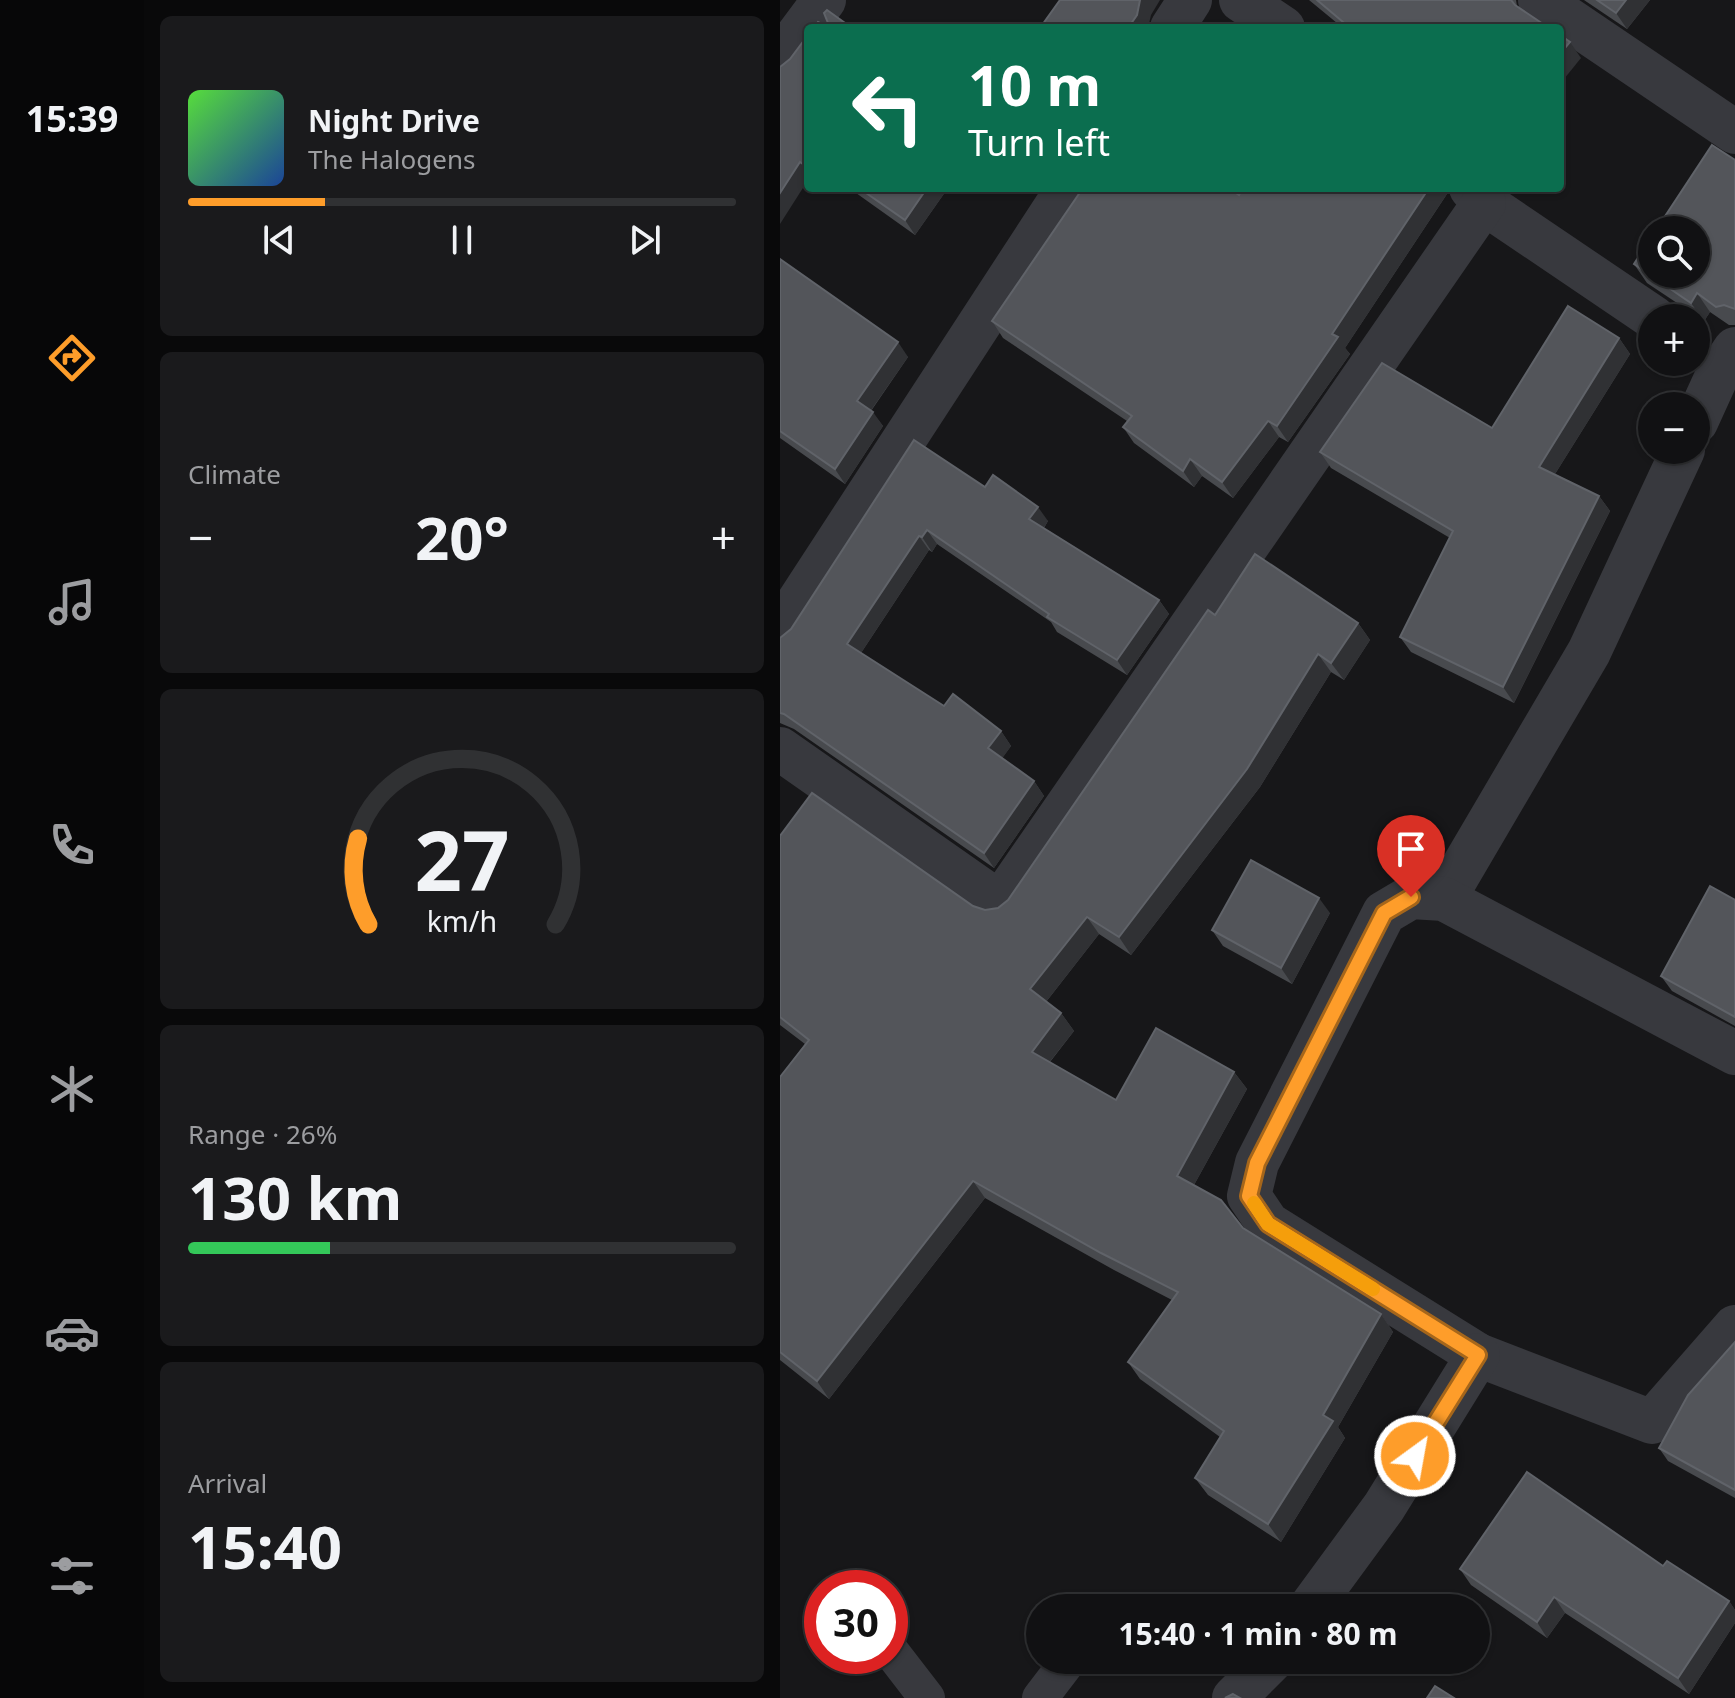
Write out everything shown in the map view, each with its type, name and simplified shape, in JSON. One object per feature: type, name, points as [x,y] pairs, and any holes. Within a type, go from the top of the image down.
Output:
[{"type":"street","points":[[806,24],[824,0]]},
{"type":"street","points":[[1175,24],[1190,0]]},
{"type":"street","points":[[1241,0],[1277,24]]},
{"type":"street","points":[[1540,0],[1735,132]]},
{"type":"street","points":[[780,59],[804,27]]},
{"type":"street","points":[[780,630],[1065,192]]},
{"type":"street","points":[[780,749],[1000,903],[1478,196],[1638,307]]},
{"type":"street","points":[[1710,344],[1723,348],[1735,339]]},
{"type":"street","points":[[1710,392],[1735,349]]},
{"type":"street","points":[[1444,899],[1589,652],[1676,464]]},
{"type":"street","points":[[1735,1053],[1444,899],[1411,897],[1384,913],[1257,1163],[1249,1196],[1268,1224],[1478,1355],[1652,1422],[1735,1327]]},
{"type":"street","points":[[1320,1594],[1384,1507],[1478,1355]]},
{"type":"street","points":[[1234,1698],[1258,1674]]},
{"type":"lane","points":[[908,1673],[927,1698]]},
{"type":"lane","points":[[1040,1698],[1058,1674]]},
{"type":"building","points":[[1060,0],[1140,0],[1137,15],[1131,24],[1043,24]]},
{"type":"building","points":[[1317,0],[1511,0],[1543,24],[1345,24]]},
{"type":"building","points":[[1597,0],[1626,0],[1616,13]]},
{"type":"building","points":[[827,10],[846,24],[828,24],[824,13]]},
{"type":"building","points":[[804,40],[804,165],[800,162],[780,193],[780,67]]},
{"type":"building","points":[[1712,145],[1735,160],[1735,309],[1724,305],[1716,307],[1697,293],[1691,303],[1669,288],[1710,288],[1710,216],[1665,216]]},
{"type":"building","points":[[865,192],[924,192],[905,220]]},
{"type":"building","points":[[1080,192],[1235,192],[1239,195],[1241,192],[1426,192],[1332,334],[1338,337],[1277,426],[1268,421],[1222,482],[1190,459],[1183,471],[1123,427],[1132,416],[992,321]]},
{"type":"building","points":[[780,259],[898,342],[857,401],[873,412],[835,469],[780,431]]},
{"type":"building","points":[[1568,306],[1619,338],[1539,467],[1599,496],[1503,687],[1400,637],[1453,531],[1320,452],[1382,363],[1492,428]]},
{"type":"building","points":[[914,440],[985,487],[993,475],[1038,507],[1029,519],[1159,600],[1117,660],[1047,617],[1049,614],[927,530],[922,537],[919,536],[847,644],[944,706],[953,694],[1001,731],[988,748],[1034,781],[984,853],[780,713],[780,638],[791,629]]},
{"type":"building","points":[[1255,554],[1358,623],[1331,663],[1318,654],[1247,769],[1119,937],[1087,917],[1030,989],[1061,1013],[1032,1052],[1116,1100],[1156,1028],[1234,1072],[1177,1176],[1221,1200],[1243,1228],[1381,1314],[1323,1415],[1333,1421],[1268,1524],[1195,1478],[1224,1431],[1128,1362],[1178,1292],[973,1181],[817,1381],[780,1352],[780,1077],[809,1040],[780,1017],[780,836],[812,793],[973,906],[985,910],[998,908],[1008,900],[1208,610],[1215,615]]},
{"type":"building","points":[[1251,860],[1319,898],[1281,968],[1212,930]]},
{"type":"building","points":[[1710,886],[1735,900],[1735,1017],[1661,976]]},
{"type":"building","points":[[1735,1342],[1735,1490],[1659,1448],[1688,1395]]},
{"type":"building","points":[[1527,1472],[1663,1566],[1667,1561],[1729,1601],[1678,1678],[1554,1597],[1537,1622],[1460,1569]]},
{"type":"building","points":[[1435,1686],[1454,1698],[1427,1698]]},
{"type":"slow traffic","points":[[1254,1203],[1268,1224],[1373,1289]]},
{"type":"route","points":[[1411,897],[1384,913],[1257,1163],[1249,1196],[1268,1224],[1478,1355],[1415,1456]]}]
